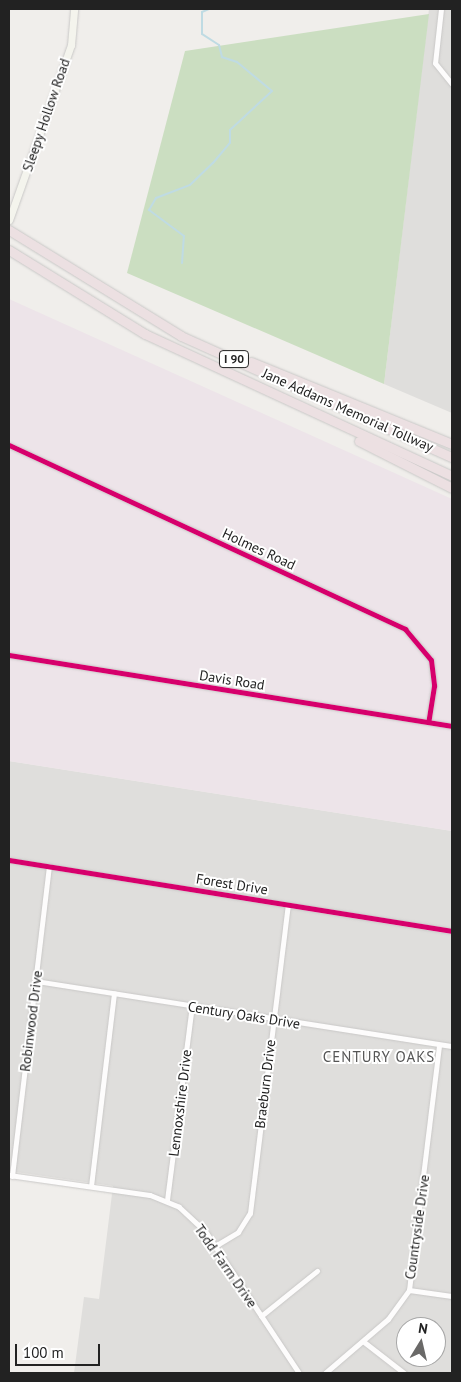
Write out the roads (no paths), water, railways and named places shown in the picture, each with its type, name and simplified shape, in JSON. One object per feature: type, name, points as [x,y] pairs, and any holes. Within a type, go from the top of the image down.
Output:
[{"type":"highway","name":"Jane Addams Memorial Tollway","points":[[9,230],[26,242],[200,344],[452,457]]},
{"type":"highway","name":"Jane Addams Memorial Tollway","points":[[9,250],[145,334],[259,390],[452,476]]},
{"type":"highway","points":[[200,344],[286,374],[452,444]]},
{"type":"highway","points":[[259,390],[452,488]]},
{"type":"street","name":"Sleepy Hollow Road","points":[[9,220],[71,45],[74,9]]},
{"type":"street","points":[[441,9],[435,63],[452,84]]},
{"type":"street","name":"Holmes Road","points":[[9,445],[405,629],[430,660],[434,686],[428,722]]},
{"type":"street","name":"Davis Road","points":[[9,655],[452,726]]},
{"type":"street","name":"Forest Drive","points":[[9,860],[452,931]]},
{"type":"street","name":"Robinwood Drive","points":[[10,1175],[36,981],[49,866]]},
{"type":"street","name":"Braeburn Drive","points":[[214,1246],[238,1232],[250,1213],[272,1018],[288,905]]},
{"type":"street","name":"Century Oaks Drive","points":[[36,981],[439,1046],[452,1046]]},
{"type":"street","points":[[91,1186],[114,993]]},
{"type":"street","name":"Lennoxshire Drive","points":[[167,1200],[192,1006]]},
{"type":"street","name":"Countryside Drive","points":[[326,1373],[364,1342],[398,1309],[408,1290],[439,1046]]},
{"type":"street","name":"Todd Farm Drive","points":[[10,1175],[91,1186],[167,1200],[193,1219],[214,1246],[299,1373]]},
{"type":"street","points":[[261,1316],[317,1271]]},
{"type":"street","points":[[408,1290],[452,1296]]},
{"type":"street","points":[[364,1342],[404,1373]]},
{"type":"waterway","points":[[182,263],[184,236],[149,210],[156,198],[190,185],[213,163],[230,143],[230,130],[272,91],[237,62],[222,57],[219,45],[202,34],[202,12],[209,9]]},
{"type":"district","name":"CENTURY OAKS","points":[[379,1057]]}]
